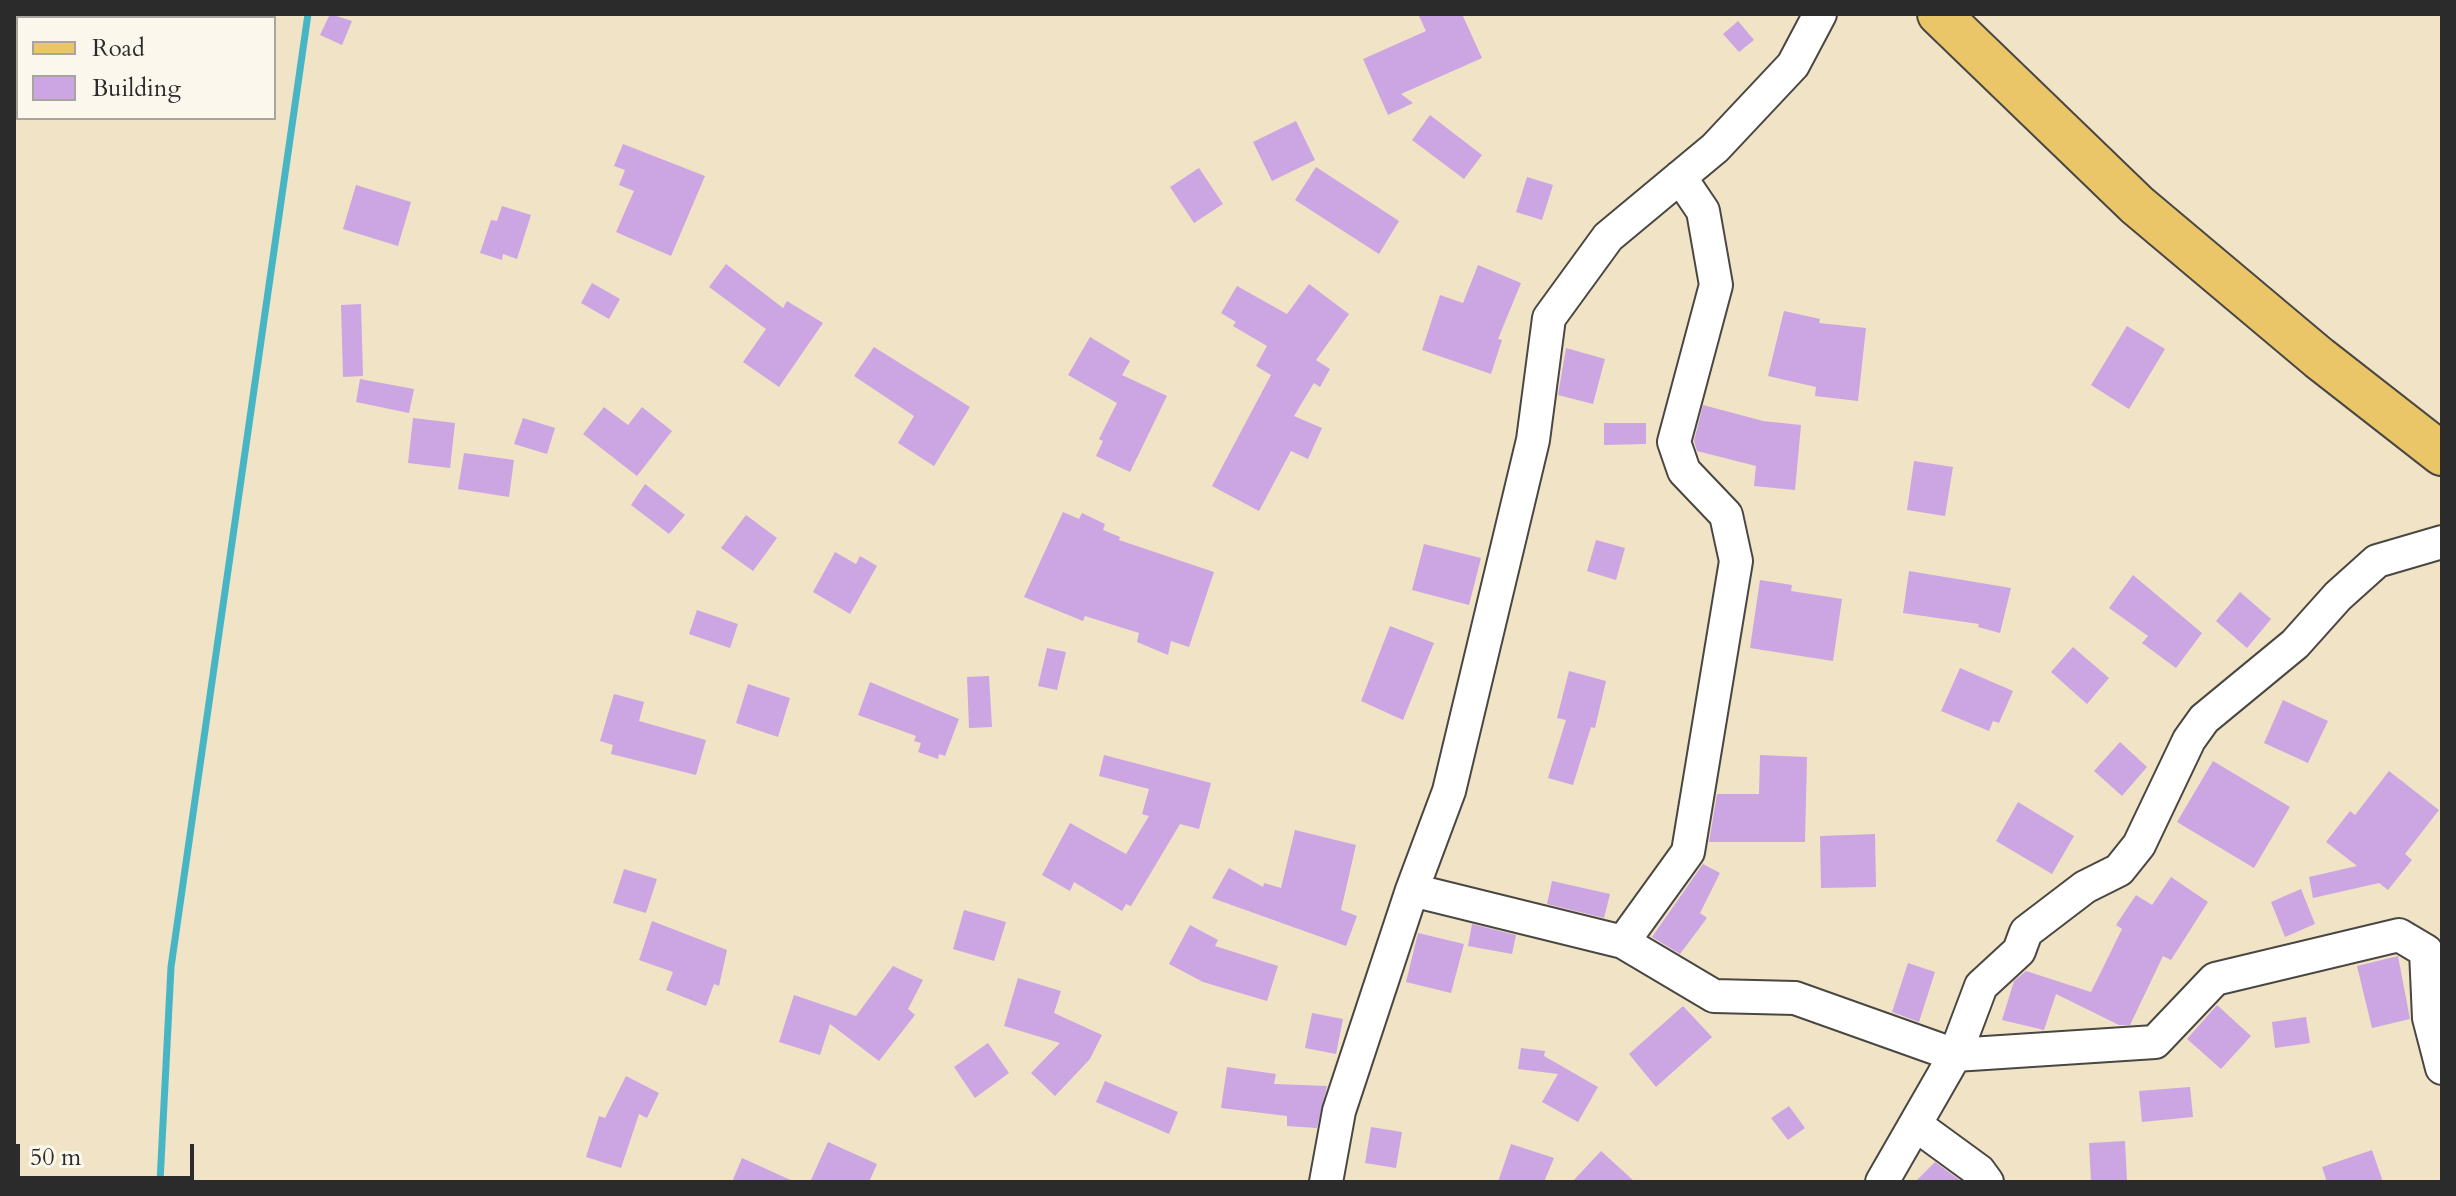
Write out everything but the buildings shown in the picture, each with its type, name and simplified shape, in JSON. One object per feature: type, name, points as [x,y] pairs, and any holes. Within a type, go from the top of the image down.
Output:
[{"type":"main road","points":[[1939,14],[2137,205],[2319,358],[2442,454]]},
{"type":"street","points":[[1326,1182],[1339,1111],[1412,890],[1449,791],[1533,440],[1549,318],[1608,237],[1715,148],[1793,65],[1820,14]]},
{"type":"street","points":[[1623,942],[1688,852],[1736,561],[1726,515],[1684,471],[1674,442],[1716,285],[1703,211],[1680,177]]},
{"type":"street","points":[[1882,1182],[1955,1055],[1981,986],[2019,951],[2026,932],[2085,887],[2119,870],[2139,845],[2189,740],[2204,719],[2295,644],[2338,596],[2377,561],[2442,542]]},
{"type":"street","points":[[1412,890],[1623,942],[1714,996],[1795,998],[1955,1055],[2155,1042],[2215,979],[2399,935],[2426,951],[2429,1018],[2442,1068]]},
{"type":"street","points":[[1916,1125],[1979,1171],[1987,1182]]},
{"type":"waterway","points":[[160,1182],[171,967],[308,14]]}]
